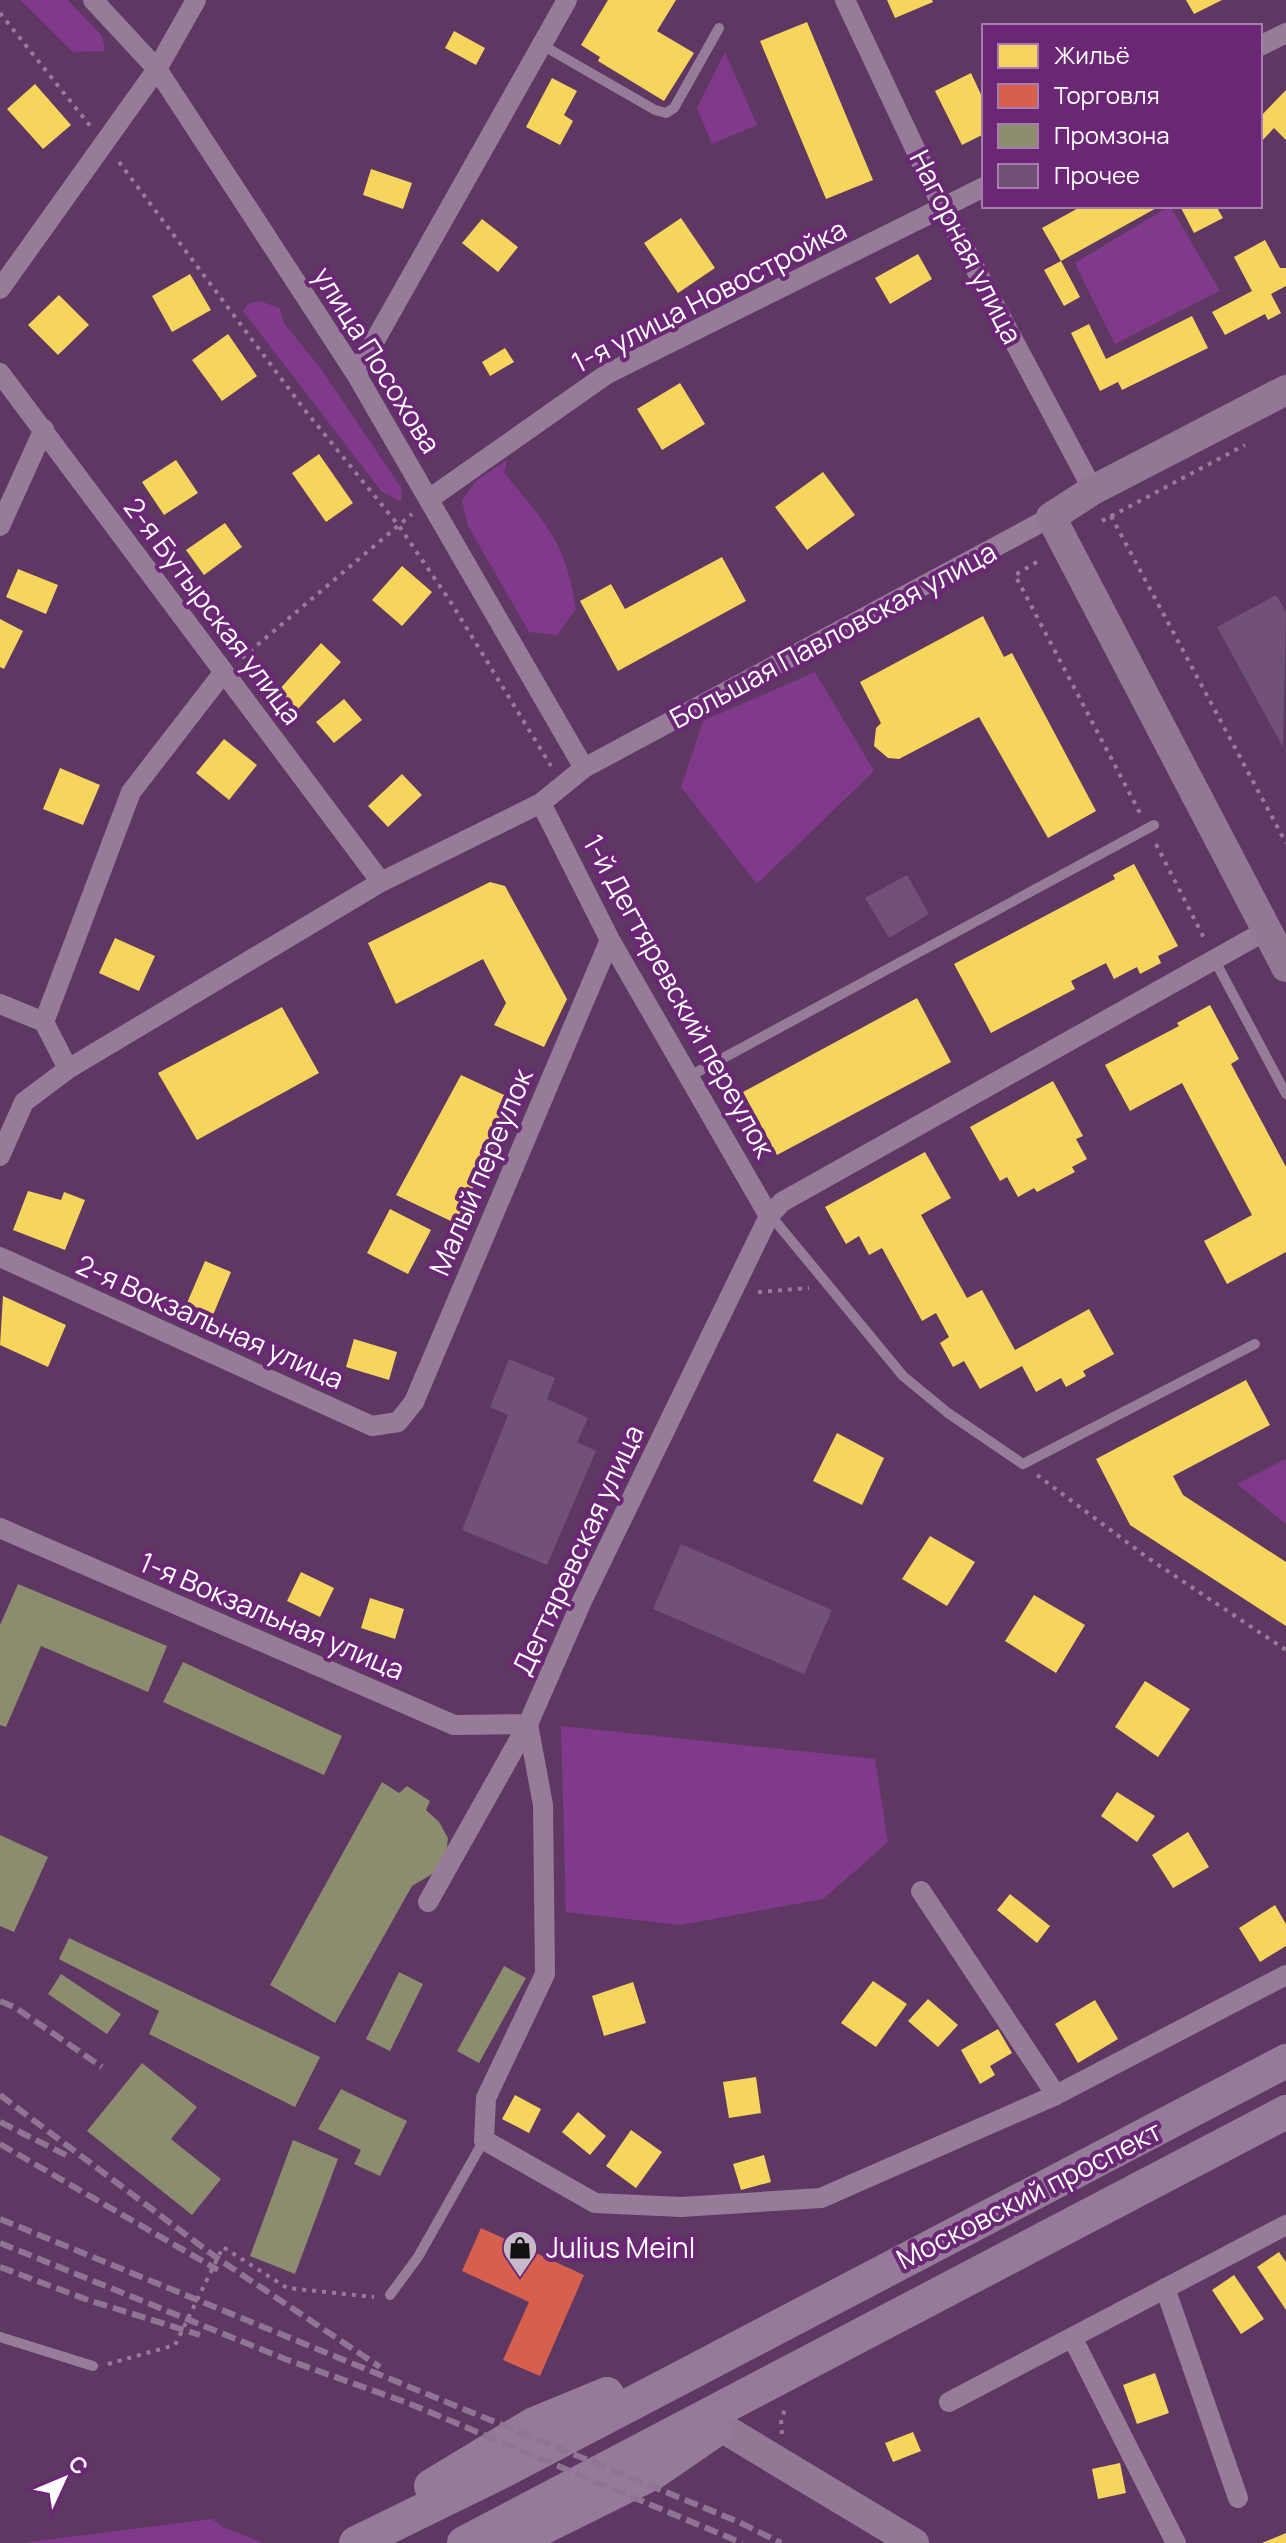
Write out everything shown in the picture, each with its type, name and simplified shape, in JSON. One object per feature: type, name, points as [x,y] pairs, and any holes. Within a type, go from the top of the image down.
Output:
[{"type":"main road","name":"Большая Павловская улица","points":[[1051,517],[1093,490],[1286,390]]},
{"type":"main road","points":[[1051,517],[1286,967]]},
{"type":"main road","name":"Московский проспект","points":[[356,2543],[497,2474],[1286,2061]]},
{"type":"main road","name":"Московский проспект","points":[[464,2543],[1286,2112]]},
{"type":"main road","name":"Московский проспект","points":[[343,2543],[469,2461],[534,2424],[771,2329]]},
{"type":"main road","name":"Московский проспект","points":[[520,2541],[653,2473],[831,2350]]},
{"type":"main road","points":[[721,2427],[914,2543]]},
{"type":"main road","points":[[520,2541],[539,2503]]},
{"type":"street","name":"улица Посохова","points":[[93,0],[157,69],[356,374],[584,768]]},
{"type":"street","points":[[0,289],[157,69],[196,0]]},
{"type":"street","points":[[356,374],[567,0]]},
{"type":"street","name":"Нагорная улица","points":[[845,0],[943,208],[1093,490]]},
{"type":"street","points":[[1262,45],[1286,33]]},
{"type":"street","name":"1-я улица Новостройка","points":[[429,499],[607,374],[982,188]]},
{"type":"street","name":"2-я Бутырская улица","points":[[0,373],[381,882]]},
{"type":"street","points":[[0,526],[44,429]]},
{"type":"street","name":"Большая Павловская улица","points":[[0,1156],[24,1102],[68,1069],[381,882],[541,803],[584,768],[1051,517]]},
{"type":"street","points":[[44,1022],[131,792],[223,673]]},
{"type":"street","name":"1-й Дегтяревский переулок","points":[[541,803],[610,940],[770,1216]]},
{"type":"street","points":[[770,1216],[782,1202],[1267,930]]},
{"type":"street","name":"Малый переулок","points":[[398,1422],[414,1402],[610,940]]},
{"type":"street","points":[[0,1004],[44,1022],[68,1069]]},
{"type":"street","name":"Дегтяревская улица","points":[[428,1902],[528,1724],[582,1601],[770,1216]]},
{"type":"street","name":"2-я Вокзальная улица","points":[[0,1257],[372,1426],[398,1422]]},
{"type":"street","name":"1-я Вокзальная улица","points":[[0,1528],[454,1725],[528,1724]]},
{"type":"street","points":[[528,1724],[543,1805],[545,1974],[486,2098],[484,2140],[595,2203],[681,2207],[821,2198],[1056,2095],[1286,1975]]},
{"type":"street","points":[[921,1891],[1056,2095]]},
{"type":"street","points":[[949,2402],[1286,2225]]},
{"type":"street","points":[[1165,2288],[1238,2498]]},
{"type":"street","points":[[1073,2339],[1176,2543]]},
{"type":"lane","points":[[542,45],[655,110],[666,113],[674,108],[719,28]]},
{"type":"lane","points":[[690,1076],[1151,826]]},
{"type":"lane","points":[[1214,959],[1286,1094]]},
{"type":"lane","points":[[770,1216],[903,1376],[948,1413],[1023,1464],[1255,1344]]},
{"type":"lane","points":[[390,2295],[418,2257],[484,2140]]},
{"type":"lane","points":[[0,2337],[93,2366]]},
{"type":"path","points":[[0,13],[104,143],[304,409],[399,526],[452,604],[563,786]]},
{"type":"path","points":[[1102,521],[1247,444]]},
{"type":"path","points":[[223,673],[429,499]]},
{"type":"path","points":[[1111,516],[1286,843]]},
{"type":"path","points":[[1037,562],[1015,575],[1151,826],[1214,959]]},
{"type":"path","points":[[731,1294],[828,1287]]},
{"type":"path","points":[[1023,1464],[1148,1558],[1286,1650]]},
{"type":"path","points":[[93,2366],[117,2363],[175,2345],[223,2247],[287,2288],[366,2299],[390,2295]]},
{"type":"shaded area","points":[[20,0],[68,0],[102,36],[105,51],[73,52]]},
{"type":"shaded area","points":[[725,52],[757,125],[712,144],[697,108]]},
{"type":"shaded area","points":[[1171,208],[1220,291],[1115,344],[1075,263]]},
{"type":"shaded area","points":[[259,301],[280,308],[284,323],[321,369],[402,489],[401,502],[382,492],[243,311],[248,304]]},
{"type":"shaded area","points":[[507,460],[504,473],[542,520],[567,567],[576,609],[557,635],[529,632],[468,526],[462,500],[477,480]]},
{"type":"shaded area","points":[[815,672],[874,771],[757,884],[681,787],[703,721]]},
{"type":"shaded area","points":[[1286,1459],[1286,1524],[1237,1484]]},
{"type":"shaded area","points":[[561,1726],[875,1759],[888,1842],[823,1899],[680,1925],[566,1912]]},
{"type":"shaded area","points":[[212,2519],[223,2527],[263,2543],[22,2543]]},
{"type":"building: Жильё","points":[[608,0],[676,0],[657,31],[694,53],[664,101],[598,61],[600,57],[581,45]]},
{"type":"building: Жильё","points":[[887,0],[932,0],[933,2],[895,18]]},
{"type":"building: Жильё","points":[[1186,0],[1222,0],[1194,14]]},
{"type":"building: Жильё","points":[[807,22],[873,180],[826,199],[760,41]]},
{"type":"building: Жильё","points":[[454,31],[485,48],[476,65],[445,48]]},
{"type":"building: Жильё","points":[[971,73],[982,97],[982,135],[962,145],[935,91]]},
{"type":"building: Жильё","points":[[552,78],[577,91],[564,115],[573,121],[560,145],[526,127]]},
{"type":"building: Жильё","points":[[35,84],[71,125],[43,149],[7,109]]},
{"type":"building: Жильё","points":[[1286,90],[1286,140],[1274,128],[1262,141],[1262,115]]},
{"type":"building: Жильё","points":[[371,169],[412,183],[403,209],[363,195]]},
{"type":"building: Жильё","points":[[1078,208],[1156,208],[1061,261],[1042,228]]},
{"type":"building: Жильё","points":[[1181,208],[1217,208],[1223,218],[1194,233]]},
{"type":"building: Жильё","points":[[681,218],[715,268],[678,293],[644,243]]},
{"type":"building: Жильё","points":[[482,219],[518,247],[498,272],[462,243]]},
{"type":"building: Жильё","points":[[1265,240],[1280,268],[1286,268],[1286,286],[1271,294],[1281,313],[1268,320],[1265,314],[1225,335],[1212,312],[1252,291],[1234,257]]},
{"type":"building: Жильё","points":[[918,254],[932,279],[890,304],[875,278]]},
{"type":"building: Жильё","points":[[1061,261],[1080,297],[1064,306],[1044,270]]},
{"type":"building: Жильё","points":[[190,274],[211,310],[172,332],[152,296]]},
{"type":"building: Жильё","points":[[59,295],[89,325],[58,355],[28,325]]},
{"type":"building: Жильё","points":[[1192,316],[1208,348],[1122,390],[1118,382],[1100,391],[1071,333],[1089,324],[1106,359]]},
{"type":"building: Жильё","points":[[228,334],[257,376],[222,401],[192,360]]},
{"type":"building: Жильё","points":[[505,348],[514,362],[490,376],[482,362]]},
{"type":"building: Жильё","points":[[680,383],[705,424],[662,450],[637,409]]},
{"type":"building: Жильё","points":[[319,454],[353,503],[326,522],[292,473]]},
{"type":"building: Жильё","points":[[176,460],[198,493],[164,515],[142,482]]},
{"type":"building: Жильё","points":[[823,472],[855,515],[807,550],[775,507]]},
{"type":"building: Жильё","points":[[225,523],[242,547],[204,575],[186,550]]},
{"type":"building: Жильё","points":[[722,557],[746,601],[618,671],[580,601],[611,584],[625,609]]},
{"type":"building: Жильё","points":[[402,566],[432,592],[402,626],[372,600]]},
{"type":"building: Жильё","points":[[18,569],[58,585],[46,614],[6,597]]},
{"type":"building: Жильё","points":[[983,616],[1004,657],[1012,653],[1096,811],[1048,838],[979,717],[899,759],[888,758],[874,746],[876,728],[881,723],[860,682]]},
{"type":"building: Жильё","points":[[0,619],[23,631],[4,669],[0,667]]},
{"type":"building: Жильё","points":[[321,643],[341,662],[298,709],[278,691]]},
{"type":"building: Жильё","points":[[344,699],[362,720],[334,743],[316,722]]},
{"type":"building: Жильё","points":[[224,739],[257,765],[229,800],[196,773]]},
{"type":"building: Жильё","points":[[60,768],[100,785],[83,825],[43,809]]},
{"type":"building: Жильё","points":[[402,774],[422,795],[388,827],[368,806]]},
{"type":"building: Жильё","points":[[1134,864],[1178,946],[1158,956],[1161,963],[1140,974],[1137,967],[1114,979],[1106,963],[1071,981],[1075,989],[991,1033],[954,964],[1115,879],[1113,875]]},
{"type":"building: Жильё","points":[[490,882],[505,886],[567,999],[544,1047],[494,1025],[506,1003],[483,959],[396,1004],[368,943]]},
{"type":"building: Жильё","points":[[115,938],[155,956],[139,991],[99,973]]},
{"type":"building: Жильё","points":[[917,998],[951,1062],[777,1155],[743,1092]]},
{"type":"building: Жильё","points":[[1210,1005],[1239,1059],[1231,1064],[1286,1167],[1286,1252],[1227,1284],[1204,1241],[1252,1215],[1182,1083],[1130,1111],[1105,1065],[1179,1026],[1177,1023]]},
{"type":"building: Жильё","points":[[282,1007],[319,1073],[197,1140],[158,1073]]},
{"type":"building: Жильё","points":[[461,1075],[517,1101],[455,1223],[396,1195]]},
{"type":"building: Жильё","points":[[1053,1081],[1083,1136],[1076,1139],[1087,1159],[1072,1167],[1075,1172],[1037,1192],[1034,1188],[1018,1197],[1007,1177],[1000,1181],[970,1127]]},
{"type":"building: Жильё","points":[[925,1152],[951,1198],[921,1215],[967,1298],[982,1290],[1015,1350],[1089,1309],[1114,1354],[1083,1371],[1086,1376],[1066,1387],[1061,1378],[1036,1392],[1022,1366],[980,1389],[964,1361],[953,1367],[940,1343],[949,1337],[936,1313],[922,1321],[882,1248],[869,1255],[859,1236],[846,1244],[825,1207]]},
{"type":"building: Жильё","points":[[28,1191],[61,1200],[64,1192],[85,1200],[65,1250],[13,1230]]},
{"type":"building: Жильё","points":[[390,1209],[431,1230],[408,1274],[367,1253]]},
{"type":"building: Жильё","points":[[205,1261],[231,1272],[213,1315],[187,1303]]},
{"type":"building: Жильё","points":[[3,1296],[66,1325],[48,1367],[0,1345]]},
{"type":"building: Жильё","points":[[354,1339],[397,1352],[389,1380],[346,1367]]},
{"type":"building: Жильё","points":[[1246,1380],[1270,1425],[1173,1476],[1183,1495],[1286,1562],[1286,1626],[1130,1525],[1096,1459]]},
{"type":"building: Жильё","points":[[837,1433],[884,1458],[862,1505],[813,1481]]},
{"type":"building: Жильё","points":[[930,1536],[975,1562],[947,1606],[902,1579]]},
{"type":"building: Жильё","points":[[301,1572],[334,1588],[320,1617],[287,1601]]},
{"type":"building: Жильё","points":[[1034,1595],[1085,1625],[1056,1673],[1005,1641]]},
{"type":"building: Жильё","points":[[370,1598],[404,1609],[395,1639],[361,1628]]},
{"type":"building: Жильё","points":[[1145,1681],[1190,1709],[1158,1757],[1115,1727]]},
{"type":"building: Жильё","points":[[1117,1792],[1155,1816],[1137,1842],[1101,1816]]},
{"type":"building: Жильё","points":[[1188,1832],[1209,1867],[1173,1888],[1152,1855]]},
{"type":"building: Жильё","points":[[1010,1894],[1050,1926],[1037,1943],[997,1910]]},
{"type":"building: Жильё","points":[[1275,1905],[1286,1924],[1286,1946],[1260,1962],[1239,1928]]},
{"type":"building: Жильё","points":[[873,1981],[907,2004],[876,2047],[841,2023]]},
{"type":"building: Жильё","points":[[633,1982],[646,2023],[604,2036],[592,1996]]},
{"type":"building: Жильё","points":[[928,1999],[958,2025],[938,2047],[908,2021]]},
{"type":"building: Жильё","points":[[1095,2000],[1118,2039],[1078,2063],[1055,2024]]},
{"type":"building: Жильё","points":[[998,2029],[1012,2053],[990,2066],[995,2075],[980,2084],[961,2050]]},
{"type":"building: Жильё","points":[[756,2077],[761,2113],[729,2118],[723,2082]]},
{"type":"building: Жильё","points":[[515,2095],[541,2109],[529,2133],[502,2119]]},
{"type":"building: Жильё","points":[[578,2112],[606,2136],[590,2155],[562,2132]]},
{"type":"building: Жильё","points":[[631,2130],[662,2152],[636,2188],[606,2166]]},
{"type":"building: Жильё","points":[[764,2155],[771,2182],[741,2190],[733,2164]]},
{"type":"building: Жильё","points":[[1279,2252],[1286,2262],[1286,2310],[1257,2267]]},
{"type":"building: Жильё","points":[[1234,2275],[1264,2319],[1241,2334],[1212,2290]]},
{"type":"building: Жильё","points":[[1155,2373],[1169,2413],[1137,2424],[1123,2385]]},
{"type":"building: Жильё","points":[[913,2432],[921,2451],[893,2462],[885,2443]]},
{"type":"building: Жильё","points":[[1120,2463],[1126,2493],[1098,2499],[1092,2469]]},
{"type":"building: Жильё","points":[[1286,2533],[1286,2543],[1262,2543]]},
{"type":"building: Торговля","points":[[481,2228],[584,2275],[540,2376],[503,2360],[529,2302],[462,2271]]},
{"type":"building: Промзона","points":[[18,1584],[167,1646],[148,1692],[41,1646],[6,1727],[0,1725],[0,1625]]},
{"type":"building: Промзона","points":[[183,1662],[342,1736],[324,1775],[163,1702]]},
{"type":"building: Промзона","points":[[382,1782],[399,1793],[407,1786],[430,1801],[426,1810],[439,1822],[448,1838],[446,1856],[439,1870],[412,1886],[335,2023],[270,1985]]},
{"type":"building: Промзона","points":[[0,1835],[48,1857],[14,1932],[0,1926]]},
{"type":"building: Промзона","points":[[69,1938],[320,2057],[295,2107],[149,2034],[159,2011],[59,1959]]},
{"type":"building: Промзона","points":[[504,1966],[526,1978],[479,2063],[457,2051]]},
{"type":"building: Промзона","points":[[399,1972],[423,1984],[390,2051],[366,2039]]},
{"type":"building: Промзона","points":[[61,1974],[121,2014],[107,2034],[48,1994]]},
{"type":"building: Промзона","points":[[142,2063],[197,2107],[171,2139],[221,2179],[192,2215],[87,2131]]},
{"type":"building: Промзона","points":[[341,2089],[407,2121],[380,2176],[354,2164],[361,2150],[318,2129]]},
{"type":"building: Промзона","points":[[293,2140],[338,2159],[295,2274],[250,2256]]},
{"type":"building: Прочее","points":[[1276,595],[1286,612],[1283,747],[1217,627]]},
{"type":"building: Прочее","points":[[907,875],[929,914],[889,938],[865,898]]},
{"type":"building: Прочее","points":[[509,1359],[555,1378],[547,1399],[588,1418],[577,1442],[596,1451],[547,1565],[462,1530],[508,1415],[490,1407]]},
{"type":"building: Прочее","points":[[681,1544],[832,1610],[804,1674],[653,1609]]},
{"type":"railway","points":[[0,2001],[16,2008],[102,2067]]},
{"type":"railway","points":[[0,2095],[217,2258],[380,2367]]},
{"type":"railway","points":[[0,2122],[68,2156]]},
{"type":"railway","points":[[0,2144],[218,2270]]},
{"type":"railway","points":[[0,2219],[739,2522],[781,2543]]},
{"type":"railway","points":[[0,2243],[285,2359],[408,2403],[742,2543]]},
{"type":"railway","points":[[0,2267],[88,2300],[200,2335]]},
{"type":"place","name":"Julius Meinl","points":[[520,2279]]}]
